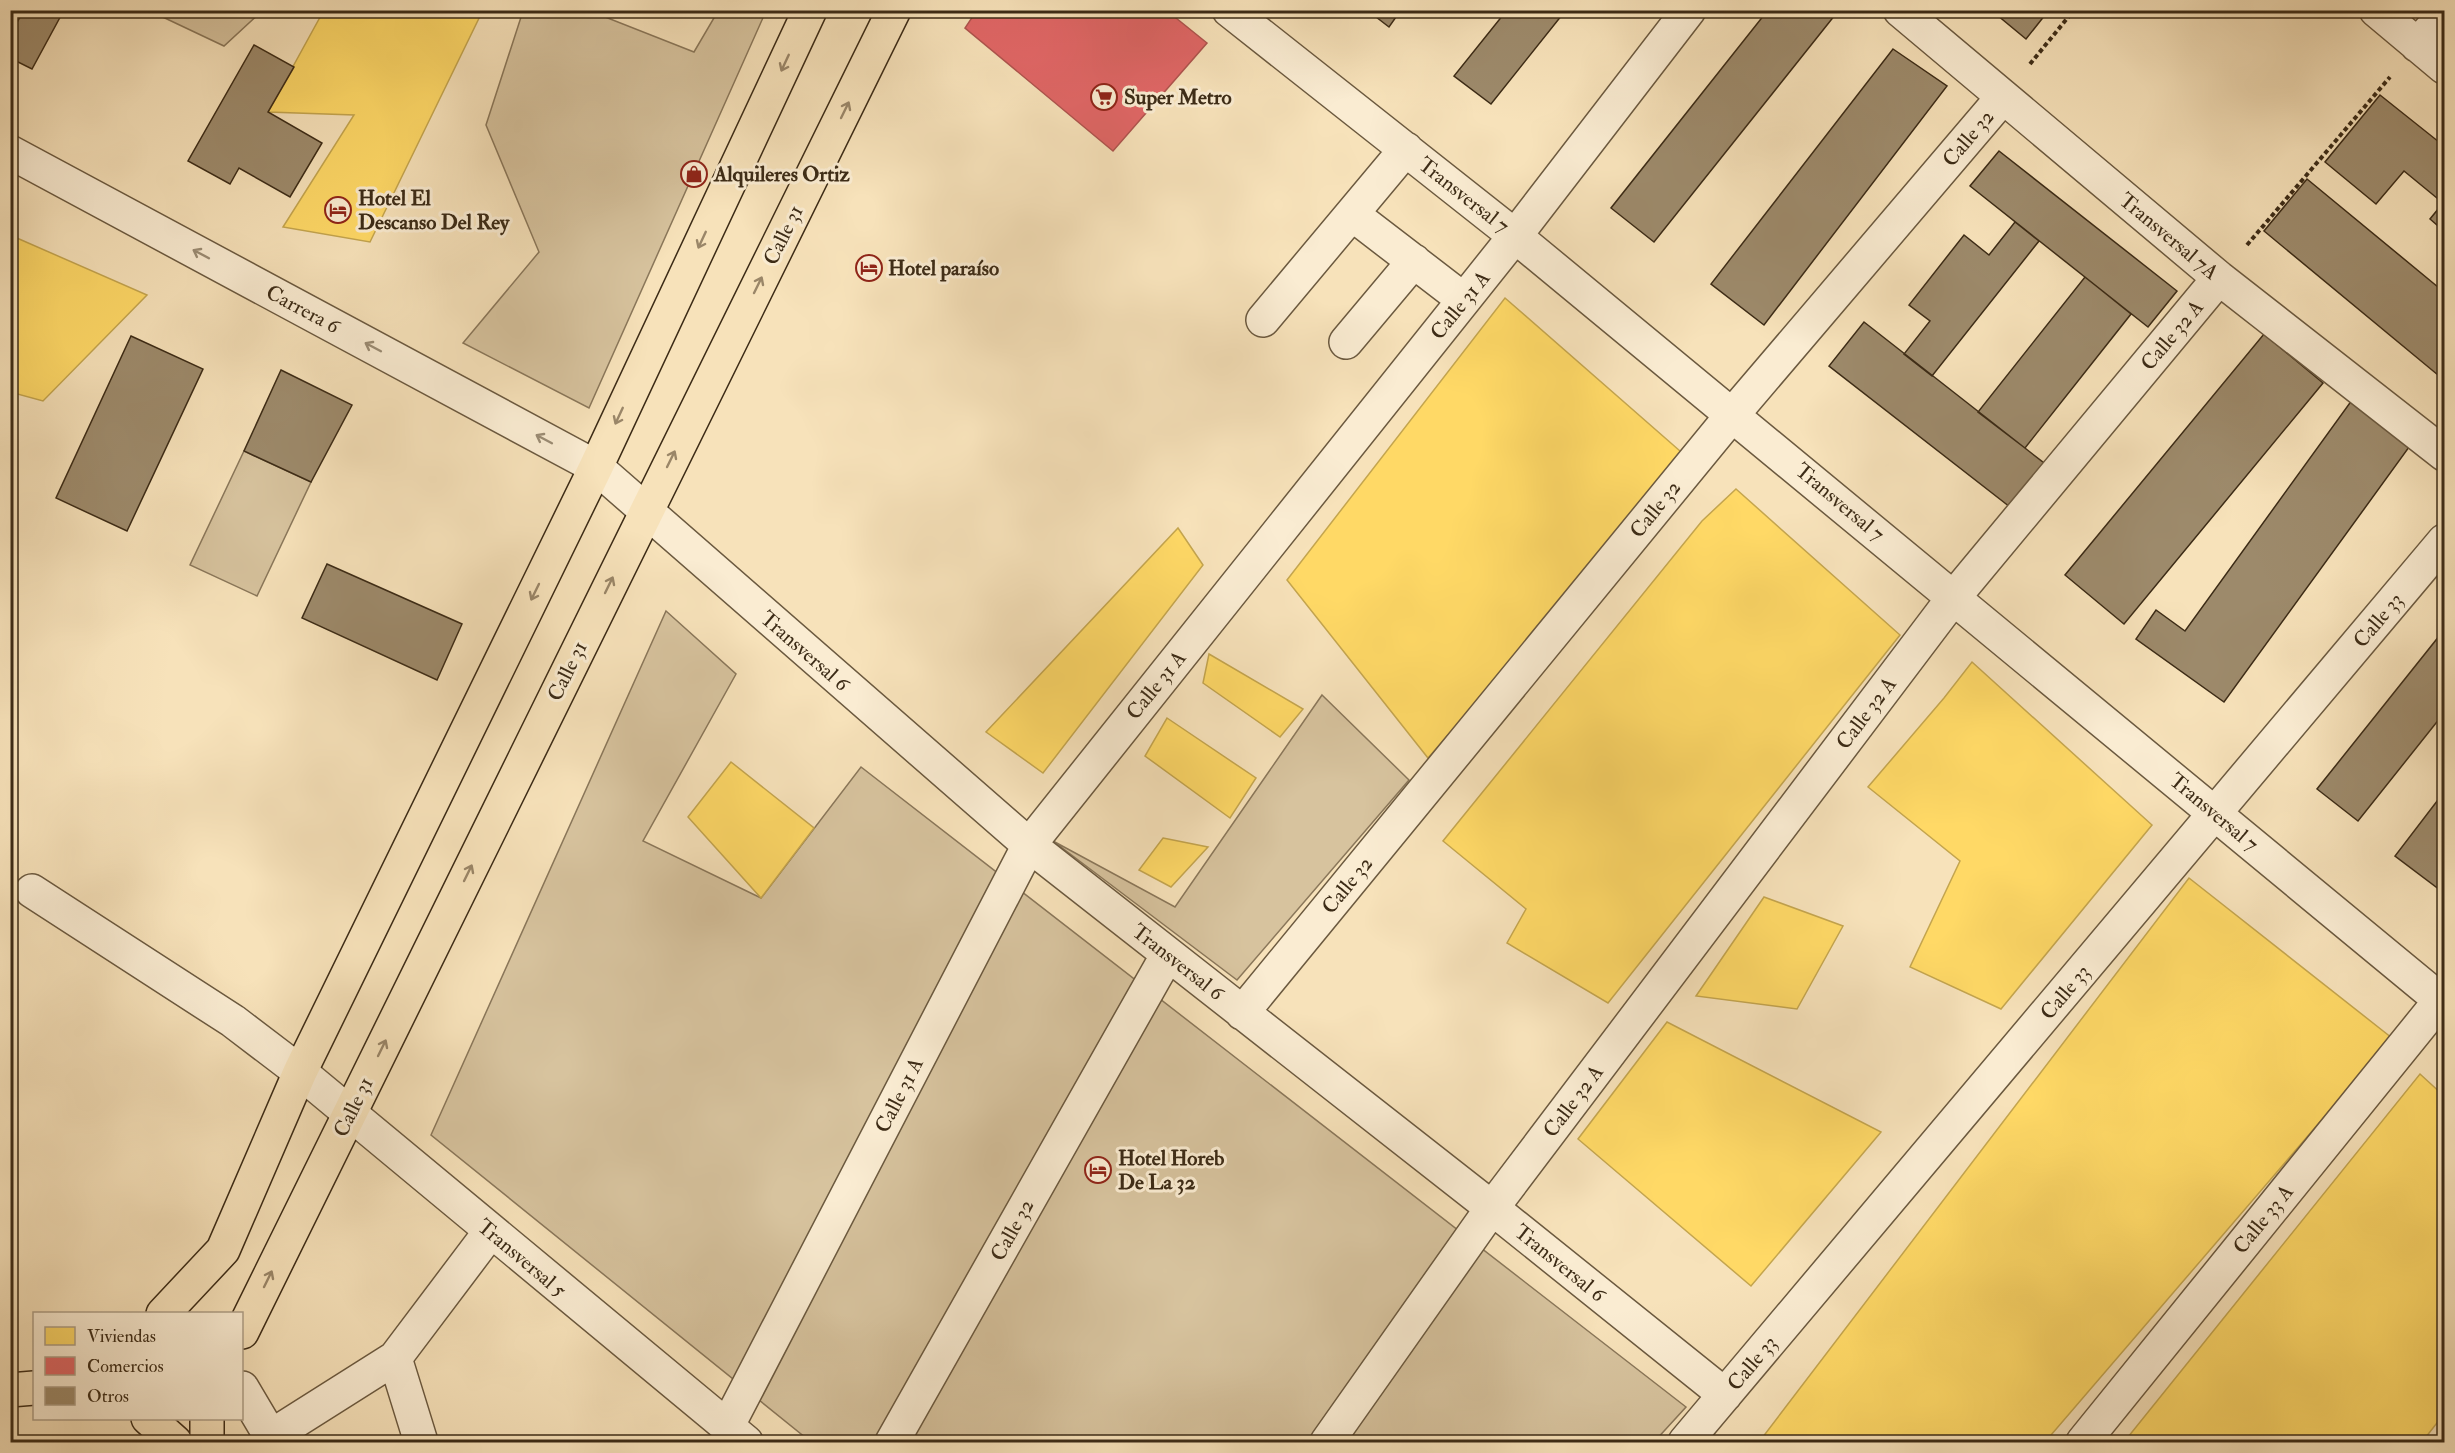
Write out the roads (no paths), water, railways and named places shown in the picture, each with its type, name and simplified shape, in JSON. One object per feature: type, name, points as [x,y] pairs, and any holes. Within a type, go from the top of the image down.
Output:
[{"type":"main road","points":[[165,1312],[224,1250],[300,1072],[596,467],[810,10]]},
{"type":"main road","name":"Calle 31","points":[[243,1330],[894,10]]},
{"type":"main road","points":[[11,1390],[33,1388]]},
{"type":"main road","points":[[149,1420],[175,1443]]},
{"type":"main road","points":[[207,1420],[207,1443]]},
{"type":"street","name":"Calle 31 A","points":[[736,1435],[1029,845],[1515,236],[1689,10]]},
{"type":"street","name":"Transversal 7A","points":[[1900,10],[2219,278],[2445,454]]},
{"type":"street","points":[[2376,10],[2445,67]]},
{"type":"street","points":[[2417,45],[2445,15]]},
{"type":"street","name":"Transversal 7","points":[[1251,17],[1406,149],[1733,414],[2444,1000]]},
{"type":"street","name":"Calle 32","points":[[1242,1013],[1733,414],[2003,97]]},
{"type":"street","points":[[1263,320],[1406,149]]},
{"type":"street","name":"Carrera 6","points":[[10,152],[596,467],[645,512]]},
{"type":"street","points":[[1352,214],[1464,300]]},
{"type":"street","points":[[1346,342],[1413,261]]},
{"type":"street","name":"Calle 32 A","points":[[1327,1443],[1492,1208],[1954,597],[2219,278]]},
{"type":"street","name":"Transversal 6","points":[[645,512],[1029,845],[1492,1208],[1725,1395]]},
{"type":"street","name":"Calle 33","points":[[1685,1443],[2445,541]]},
{"type":"street","name":"Transversal 5","points":[[32,891],[233,1021],[300,1072],[736,1435]]},
{"type":"street","name":"Calle 32","points":[[892,1443],[1168,954]]},
{"type":"street","name":"Calle 33 A","points":[[2083,1443],[2444,1000]]},
{"type":"street","points":[[243,1390],[272,1440],[395,1358],[490,1232]]},
{"type":"street","points":[[395,1358],[421,1443]]},
{"type":"place","name":"Super Metro","points":[[1104,97]]},
{"type":"place","name":"Alquileres Ortiz","points":[[694,174]]},
{"type":"place","name":"Hotel El Descanso Del Rey","points":[[338,210]]},
{"type":"place","name":"Hotel paraíso","points":[[869,268]]},
{"type":"place","name":"Hotel Horeb De La 32","points":[[1098,1170]]}]
